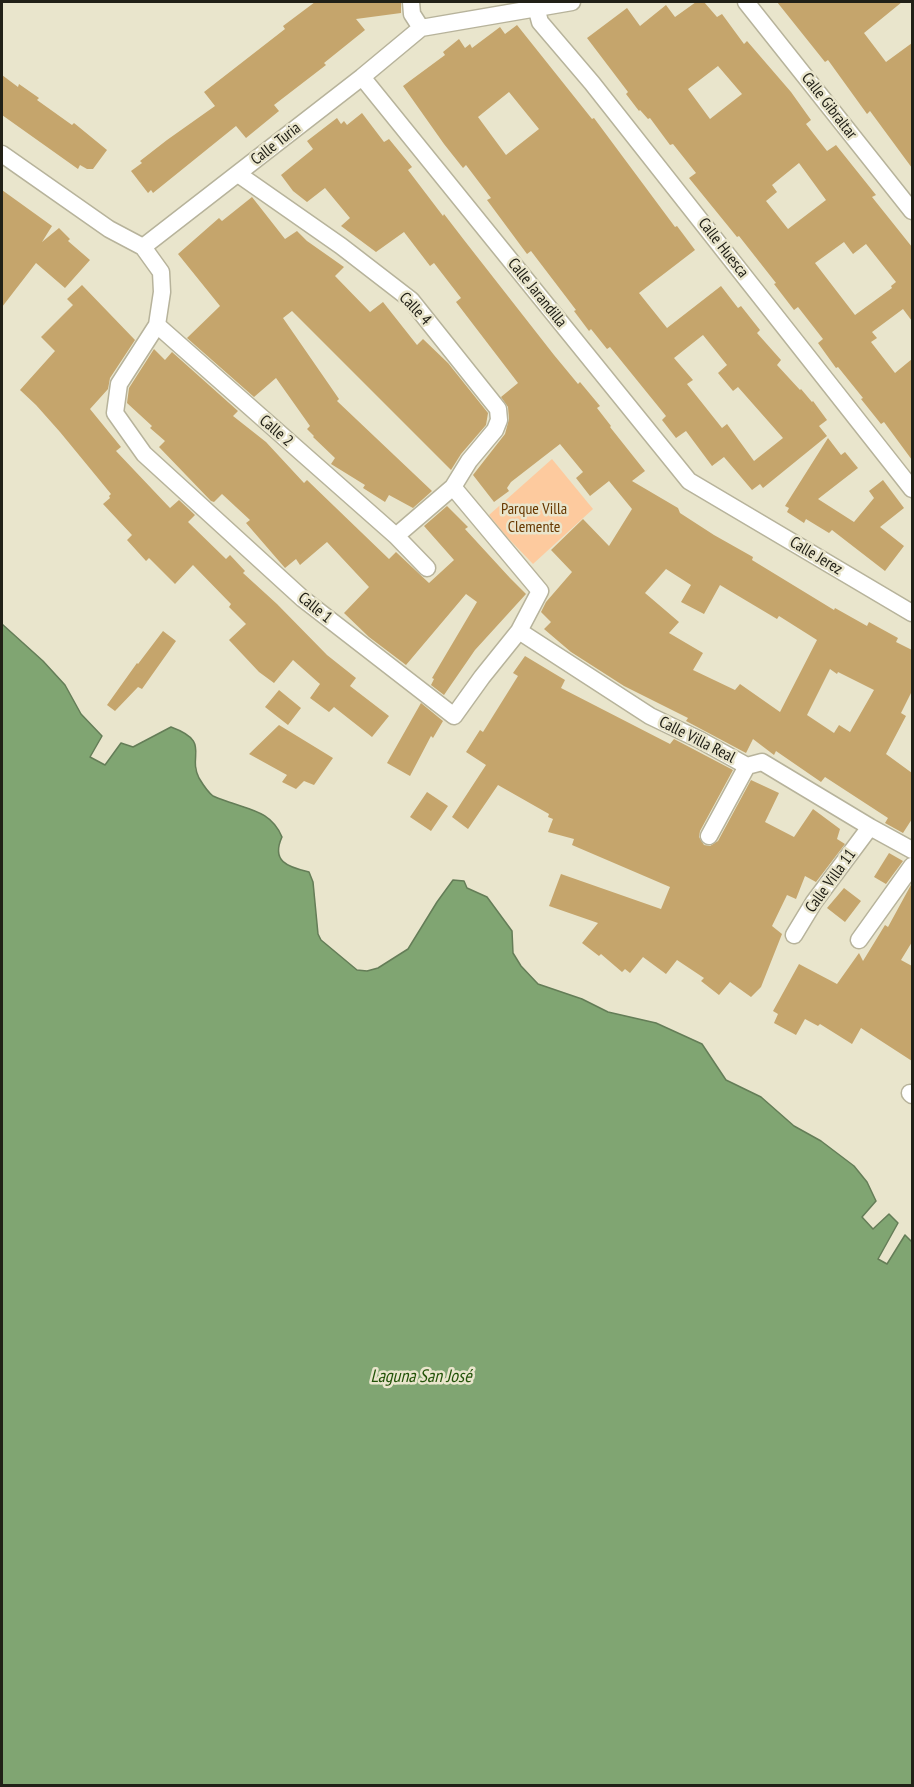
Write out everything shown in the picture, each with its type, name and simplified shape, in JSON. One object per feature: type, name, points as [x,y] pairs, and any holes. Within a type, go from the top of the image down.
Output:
[{"type":"street","points":[[411,2],[412,14],[421,28]]},
{"type":"street","name":"Calle Turia","points":[[143,247],[362,77],[421,28],[572,2]]},
{"type":"street","name":"Calle Gibraltar","points":[[746,2],[912,211]]},
{"type":"street","name":"Calle Huesca","points":[[536,7],[540,22],[592,83],[912,489]]},
{"type":"street","name":"Calle Jarandilla","points":[[362,77],[689,481],[720,498]]},
{"type":"street","points":[[2,154],[110,230],[143,247]]},
{"type":"street","name":"Calle 4","points":[[238,174],[341,246],[411,300],[498,409],[499,420],[495,430],[469,461],[453,487]]},
{"type":"street","name":"Calle 1","points":[[143,247],[160,272],[162,292],[157,325],[118,384],[115,413],[144,454],[303,599],[454,716],[519,631],[540,591],[453,487]]},
{"type":"street","name":"Calle 2","points":[[157,325],[396,536],[427,567]]},
{"type":"street","points":[[396,536],[453,487]]},
{"type":"street","name":"Calle Jerez","points":[[720,498],[912,613]]},
{"type":"street","name":"Calle Villa Real","points":[[519,631],[650,716],[747,766],[762,762],[870,828],[912,850]]},
{"type":"street","points":[[709,836],[747,766]]},
{"type":"street","name":"Calle Villa 11","points":[[794,935],[814,902],[870,828]]},
{"type":"street","points":[[859,940],[912,866]]},
{"type":"green space","name":"Parque Villa Clemente","points":[[552,459],[593,509],[533,564],[489,515]]},
{"type":"water","name":"Laguna San José","points":[[2,624],[43,661],[65,685],[81,714],[102,736],[90,757],[105,765],[121,743],[133,747],[171,727],[191,738],[196,750],[196,770],[210,793],[266,817],[282,837],[278,852],[283,862],[309,872],[313,882],[318,934],[321,940],[357,970],[367,971],[378,968],[408,949],[453,880],[464,881],[467,888],[487,897],[512,931],[513,953],[521,966],[538,984],[582,999],[608,1012],[656,1023],[702,1044],[726,1080],[761,1097],[794,1126],[821,1141],[854,1166],[867,1182],[876,1201],[862,1217],[873,1229],[889,1214],[898,1223],[878,1259],[887,1264],[905,1235],[912,1242],[912,1785],[2,1785]]},
{"type":"building","points":[[315,2],[401,2],[401,13],[356,19],[365,30],[324,63],[326,65],[274,105],[279,111],[246,138],[236,126],[153,193],[151,190],[148,193],[131,171],[167,140],[215,106],[204,92],[285,29],[283,26]]},
{"type":"building","points":[[696,2],[704,2],[717,17],[722,14],[744,44],[747,41],[791,92],[811,120],[806,124],[827,151],[836,145],[876,195],[872,197],[912,247],[912,321],[903,309],[872,332],[877,338],[871,342],[895,373],[912,359],[912,460],[884,422],[881,424],[861,399],[863,398],[838,367],[836,368],[818,343],[823,339],[798,307],[794,310],[739,236],[737,237],[689,178],[696,173],[673,144],[670,145],[650,118],[648,119],[639,111],[626,94],[628,92],[587,38],[627,8],[640,26],[666,5],[675,17]],"holes":[[[718,66],[742,94],[710,119],[688,89]],[[799,163],[826,200],[788,229],[766,201],[777,192],[772,185]],[[844,242],[853,254],[866,244],[896,282],[891,286],[892,288],[855,315],[815,263]]]},
{"type":"building","points":[[777,2],[902,2],[864,33],[886,62],[912,43],[912,168],[870,111],[867,114],[828,60],[825,62]]},
{"type":"building","points":[[517,25],[592,119],[594,118],[675,227],[677,226],[695,250],[639,293],[667,328],[721,286],[738,308],[741,306],[760,330],[757,333],[781,360],[777,365],[813,401],[827,420],[819,426],[827,436],[763,488],[760,484],[752,490],[724,457],[712,466],[686,431],[676,438],[662,420],[666,416],[610,347],[607,349],[591,329],[589,331],[574,311],[576,310],[531,251],[527,254],[487,200],[491,198],[466,165],[463,168],[444,144],[403,86],[445,55],[443,52],[459,39],[465,48],[470,44],[472,48],[500,27],[505,34]],"holes":[[[509,92],[539,129],[506,155],[478,117]],[[703,335],[727,365],[718,373],[733,391],[738,387],[783,438],[754,461],[727,424],[722,428],[687,384],[693,380],[674,358]]]},
{"type":"building","points":[[2,75],[39,98],[37,100],[72,125],[74,123],[107,150],[93,169],[80,165],[78,169],[2,115]]},
{"type":"building","points":[[362,113],[384,142],[389,139],[412,167],[408,170],[443,216],[444,214],[554,355],[600,406],[597,408],[610,427],[645,471],[632,481],[678,508],[680,513],[834,610],[835,608],[867,626],[869,622],[898,638],[896,642],[912,650],[912,691],[901,713],[906,716],[886,754],[912,773],[912,819],[903,833],[885,823],[888,818],[825,777],[821,782],[776,751],[774,755],[753,739],[746,753],[686,721],[688,718],[624,686],[571,652],[544,629],[551,622],[541,612],[546,602],[572,572],[551,550],[583,519],[609,546],[632,509],[609,481],[590,496],[576,478],[583,472],[560,444],[511,482],[507,488],[509,491],[494,502],[473,475],[505,434],[509,419],[508,407],[501,397],[518,383],[456,302],[461,298],[434,263],[430,266],[404,232],[376,252],[341,226],[350,218],[325,188],[307,202],[293,191],[281,175],[313,149],[307,141],[337,118],[341,124],[344,121],[347,125]],"holes":[[[666,569],[691,585],[681,602],[704,614],[720,585],[777,619],[779,616],[817,640],[780,712],[740,684],[735,690],[693,670],[703,653],[669,633],[679,622],[645,593]],[[830,669],[874,690],[850,732],[839,725],[834,733],[807,715]]]},
{"type":"building","points":[[2,190],[52,226],[42,242],[59,228],[70,239],[68,241],[90,260],[65,288],[36,263],[2,307]]},
{"type":"building","points":[[252,197],[285,239],[297,231],[307,241],[344,267],[335,276],[370,312],[383,302],[417,345],[423,339],[448,363],[488,413],[486,425],[461,454],[451,470],[292,311],[283,318],[339,399],[337,401],[432,491],[413,508],[389,495],[385,502],[363,488],[365,485],[331,464],[335,458],[307,429],[310,426],[276,378],[254,397],[187,338],[220,306],[178,254],[219,218],[222,221]]},
{"type":"building","points":[[82,285],[135,340],[110,378],[108,389],[90,409],[121,447],[116,451],[170,508],[179,500],[195,515],[188,522],[226,559],[230,555],[245,571],[243,573],[327,655],[356,678],[350,686],[389,716],[372,737],[334,707],[329,712],[310,698],[320,684],[293,660],[274,683],[259,672],[229,640],[246,624],[229,607],[231,604],[193,565],[175,584],[149,558],[146,561],[127,540],[132,535],[103,504],[111,494],[60,432],[20,390],[55,351],[41,337],[73,305],[67,299]]},
{"type":"building","points":[[154,349],[165,360],[172,352],[238,411],[233,416],[266,442],[304,483],[307,480],[389,559],[396,552],[429,583],[454,560],[424,526],[447,506],[468,527],[465,529],[526,594],[475,650],[444,695],[431,685],[434,679],[432,678],[477,602],[466,594],[406,665],[369,637],[344,613],[369,587],[327,542],[300,565],[296,559],[285,568],[246,523],[250,520],[222,494],[214,502],[211,501],[159,447],[165,441],[127,403],[129,388]]},
{"type":"building","points":[[828,438],[841,455],[845,452],[858,468],[818,499],[854,522],[874,498],[869,491],[883,480],[904,508],[880,527],[904,546],[885,571],[832,530],[829,533],[806,519],[804,523],[787,512],[789,508],[785,506]]},
{"type":"building","points":[[163,631],[176,641],[142,689],[138,687],[115,711],[107,705]]},
{"type":"building","points":[[525,656],[565,680],[561,688],[670,744],[674,739],[733,770],[700,831],[699,837],[704,845],[710,846],[718,841],[751,780],[779,793],[765,822],[794,837],[813,809],[840,829],[837,839],[845,844],[816,882],[805,876],[796,899],[787,895],[772,926],[782,934],[761,987],[751,997],[730,982],[719,995],[701,981],[704,978],[677,960],[666,974],[643,957],[630,973],[625,969],[622,972],[601,954],[599,956],[582,943],[598,923],[549,906],[561,874],[661,909],[670,887],[572,845],[574,839],[548,832],[553,819],[548,817],[549,814],[498,785],[468,829],[452,817],[486,765],[466,752],[480,730],[483,732],[518,676],[513,673]]},
{"type":"building","points":[[279,690],[301,708],[288,725],[265,707]]},
{"type":"building","points":[[421,703],[443,721],[433,738],[431,736],[410,776],[387,763]]},
{"type":"building","points":[[279,725],[333,758],[314,785],[304,781],[296,789],[282,782],[287,775],[249,754]]},
{"type":"building","points":[[427,792],[448,806],[431,831],[410,817]]},
{"type":"building","points":[[889,853],[903,861],[886,884],[874,877]]},
{"type":"building","points":[[912,883],[912,942],[901,960],[912,966],[912,1061],[861,1028],[852,1044],[820,1024],[818,1026],[805,1019],[796,1035],[774,1023],[778,1014],[773,1011],[799,964],[837,984],[859,953],[863,961],[885,925],[888,927]]},
{"type":"building","points":[[844,888],[861,901],[845,922],[827,908]]}]
